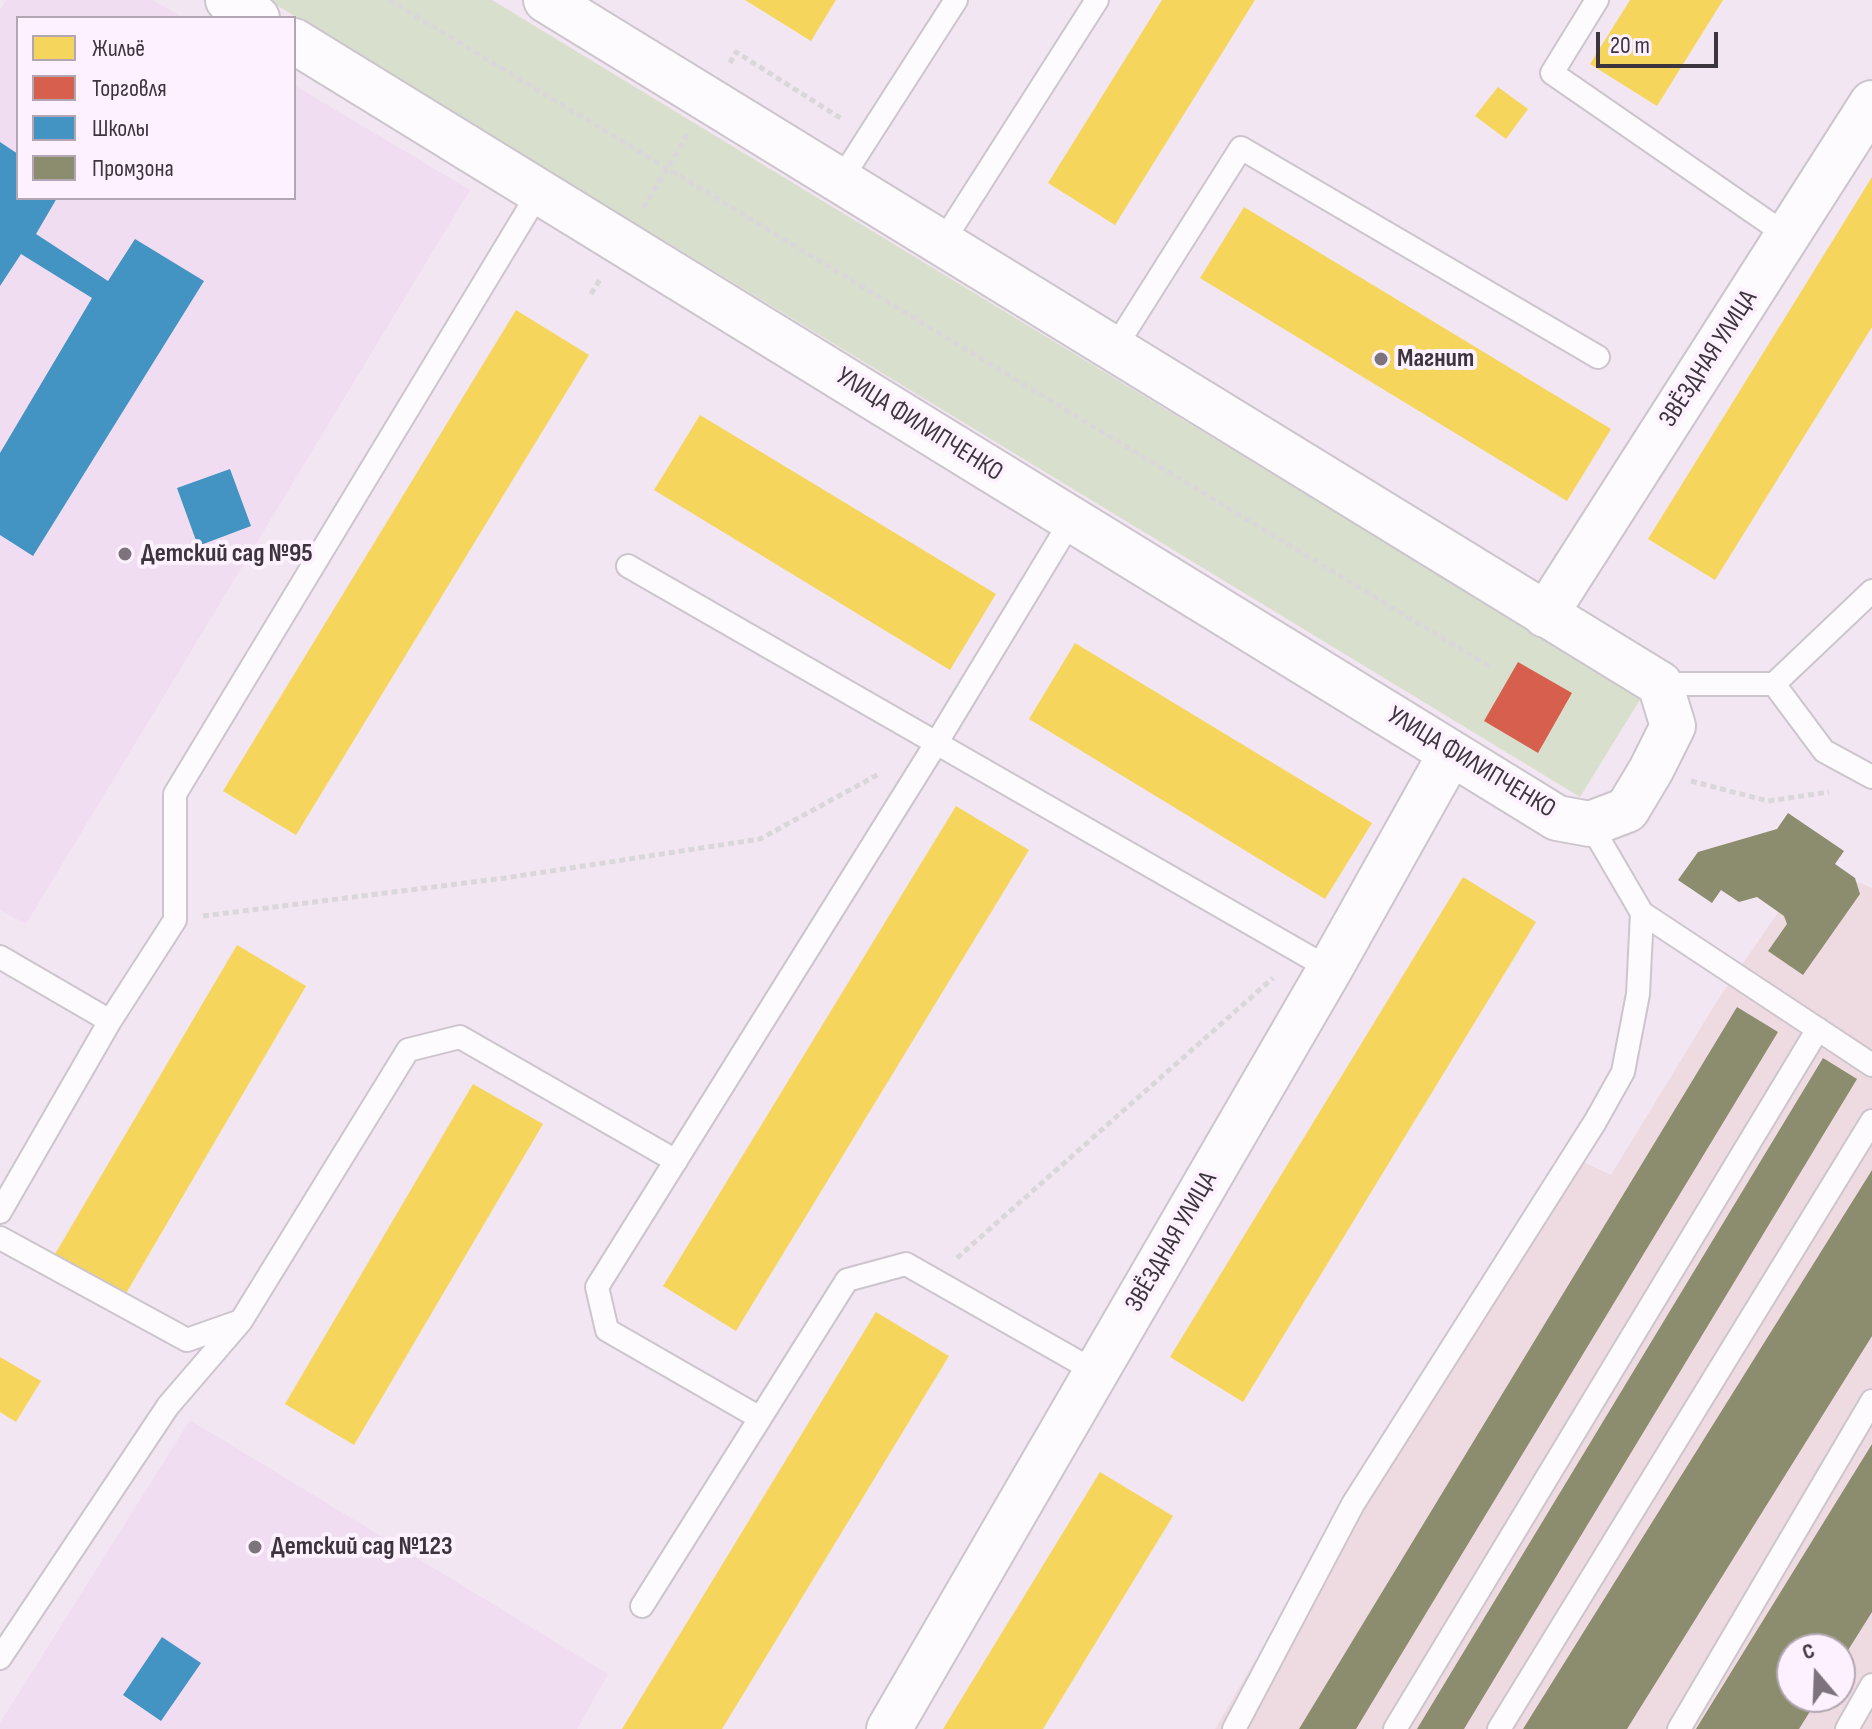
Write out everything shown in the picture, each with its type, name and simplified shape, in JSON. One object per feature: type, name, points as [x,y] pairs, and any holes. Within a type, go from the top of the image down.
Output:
[{"type":"street","points":[[228,0],[254,16]]},
{"type":"street","points":[[546,0],[1660,684]]},
{"type":"street","name":"УЛИЦА ФИЛИПЧЕНКО","points":[[296,42],[1557,818],[1590,824],[1627,810],[1673,726],[1660,684]]},
{"type":"street","name":"ЗВЁЗДНАЯ УЛИЦА","points":[[1545,615],[1872,103]]},
{"type":"street","name":"ЗВЁЗДНАЯ УЛИЦА","points":[[889,1729],[1096,1372],[1316,961],[1451,753]]},
{"type":"lane","points":[[840,181],[956,0]]},
{"type":"lane","points":[[942,243],[1097,0]]},
{"type":"lane","points":[[1597,0],[1552,73],[1788,236]]},
{"type":"lane","points":[[1114,349],[1241,148],[1598,357]]},
{"type":"lane","points":[[0,1212],[110,1021],[175,920],[175,794],[539,192]]},
{"type":"lane","points":[[760,1418],[607,1330],[597,1287],[937,742],[1072,519]]},
{"type":"lane","points":[[628,566],[1316,961]]},
{"type":"lane","points":[[1660,684],[1774,684],[1872,591]]},
{"type":"lane","points":[[1774,684],[1824,751],[1872,777]]},
{"type":"lane","points":[[1590,824],[1642,913],[1872,1065]]},
{"type":"lane","points":[[1234,1729],[1353,1504],[1595,1122],[1623,1072],[1638,994],[1642,913]]},
{"type":"lane","points":[[0,957],[110,1021]]},
{"type":"lane","points":[[1395,1729],[1818,1029]]},
{"type":"lane","points":[[0,1658],[168,1406],[241,1321],[408,1050],[460,1037],[676,1161]]},
{"type":"lane","points":[[1499,1729],[1872,1121]]},
{"type":"lane","points":[[0,1238],[187,1340],[241,1321]]},
{"type":"lane","points":[[642,1606],[847,1280],[906,1264],[1096,1372]]},
{"type":"lane","points":[[1679,1729],[1872,1401]]},
{"type":"lane","points":[[1847,1729],[1872,1685]]},
{"type":"path","points":[[389,0],[1492,668]]},
{"type":"path","points":[[175,920],[505,878],[760,839],[937,742]]},
{"type":"path","points":[[1651,770],[1768,801],[1840,790]]},
{"type":"path","points":[[932,1279],[1316,961]]},
{"type":"shaded area","name":"Детский сад №95","points":[[6,0],[153,0],[180,16],[16,16],[16,200],[296,200],[296,86],[470,190],[26,924],[0,910],[0,10]]},
{"type":"shaded area","points":[[1812,863],[1872,888],[1872,1729],[1215,1729],[1363,1476],[1571,1156],[1611,1175],[1717,1001]]},
{"type":"shaded area","name":"Детский сад №123","points":[[190,1420],[608,1674],[577,1729],[0,1729],[0,1723]]},
{"type":"green space","points":[[268,0],[492,0],[1641,698],[1580,797]]},
{"type":"building: Жильё","points":[[745,0],[836,0],[811,41]]},
{"type":"building: Жильё","points":[[1162,0],[1255,0],[1115,225],[1048,183]]},
{"type":"building: Жильё","points":[[1630,0],[1723,0],[1657,106],[1590,64]]},
{"type":"building: Жильё","points":[[1498,87],[1528,109],[1506,139],[1475,116]]},
{"type":"building: Жильё","points":[[1872,177],[1872,327],[1715,580],[1648,539]]},
{"type":"building: Жильё","points":[[1244,207],[1611,429],[1567,501],[1200,278]]},
{"type":"building: Жильё","points":[[516,310],[589,355],[296,835],[223,791]]},
{"type":"building: Жильё","points":[[700,415],[996,594],[950,670],[654,490]]},
{"type":"building: Жильё","points":[[1075,643],[1372,823],[1325,899],[1029,719]]},
{"type":"building: Жильё","points":[[956,806],[1029,850],[736,1331],[663,1286]]},
{"type":"building: Жильё","points":[[1463,877],[1536,922],[1243,1402],[1170,1357]]},
{"type":"building: Жильё","points":[[237,945],[306,986],[118,1307],[48,1266]]},
{"type":"building: Жильё","points":[[473,1084],[543,1124],[354,1445],[285,1404]]},
{"type":"building: Жильё","points":[[876,1312],[949,1356],[722,1729],[622,1729]]},
{"type":"building: Жильё","points":[[0,1357],[41,1381],[16,1422],[0,1412]]},
{"type":"building: Жильё","points":[[1100,1472],[1173,1516],[1043,1729],[943,1729]]},
{"type":"building: Торговля","points":[[1518,662],[1572,693],[1538,753],[1484,721]]},
{"type":"building: Школы","points":[[0,142],[16,153],[16,200],[56,200],[36,234],[108,281],[135,239],[204,281],[33,556],[0,535],[0,453],[92,298],[21,254],[0,286]]},
{"type":"building: Школы","points":[[230,469],[251,526],[198,546],[177,488]]},
{"type":"building: Школы","points":[[162,1637],[201,1663],[161,1721],[123,1695]]},
{"type":"building: Промзона","points":[[1788,813],[1844,851],[1835,864],[1855,878],[1860,894],[1803,975],[1768,951],[1787,924],[1784,916],[1757,897],[1739,902],[1721,890],[1712,903],[1678,880],[1698,852],[1777,829]]},
{"type":"building: Промзона","points":[[1737,1007],[1778,1032],[1356,1729],[1299,1729]]},
{"type":"building: Промзона","points":[[1823,1058],[1857,1079],[1464,1729],[1417,1729]]},
{"type":"building: Промзона","points":[[1872,1170],[1872,1336],[1627,1729],[1523,1729]]},
{"type":"building: Промзона","points":[[1872,1444],[1872,1612],[1856,1638],[1856,1633],[1776,1633],[1776,1713],[1809,1713],[1799,1729],[1696,1729]]},
{"type":"place","name":"Магнит","points":[[1381,359]]},
{"type":"place","name":"Детский сад №95","points":[[125,554]]},
{"type":"place","name":"Детский сад №123","points":[[255,1547]]}]
